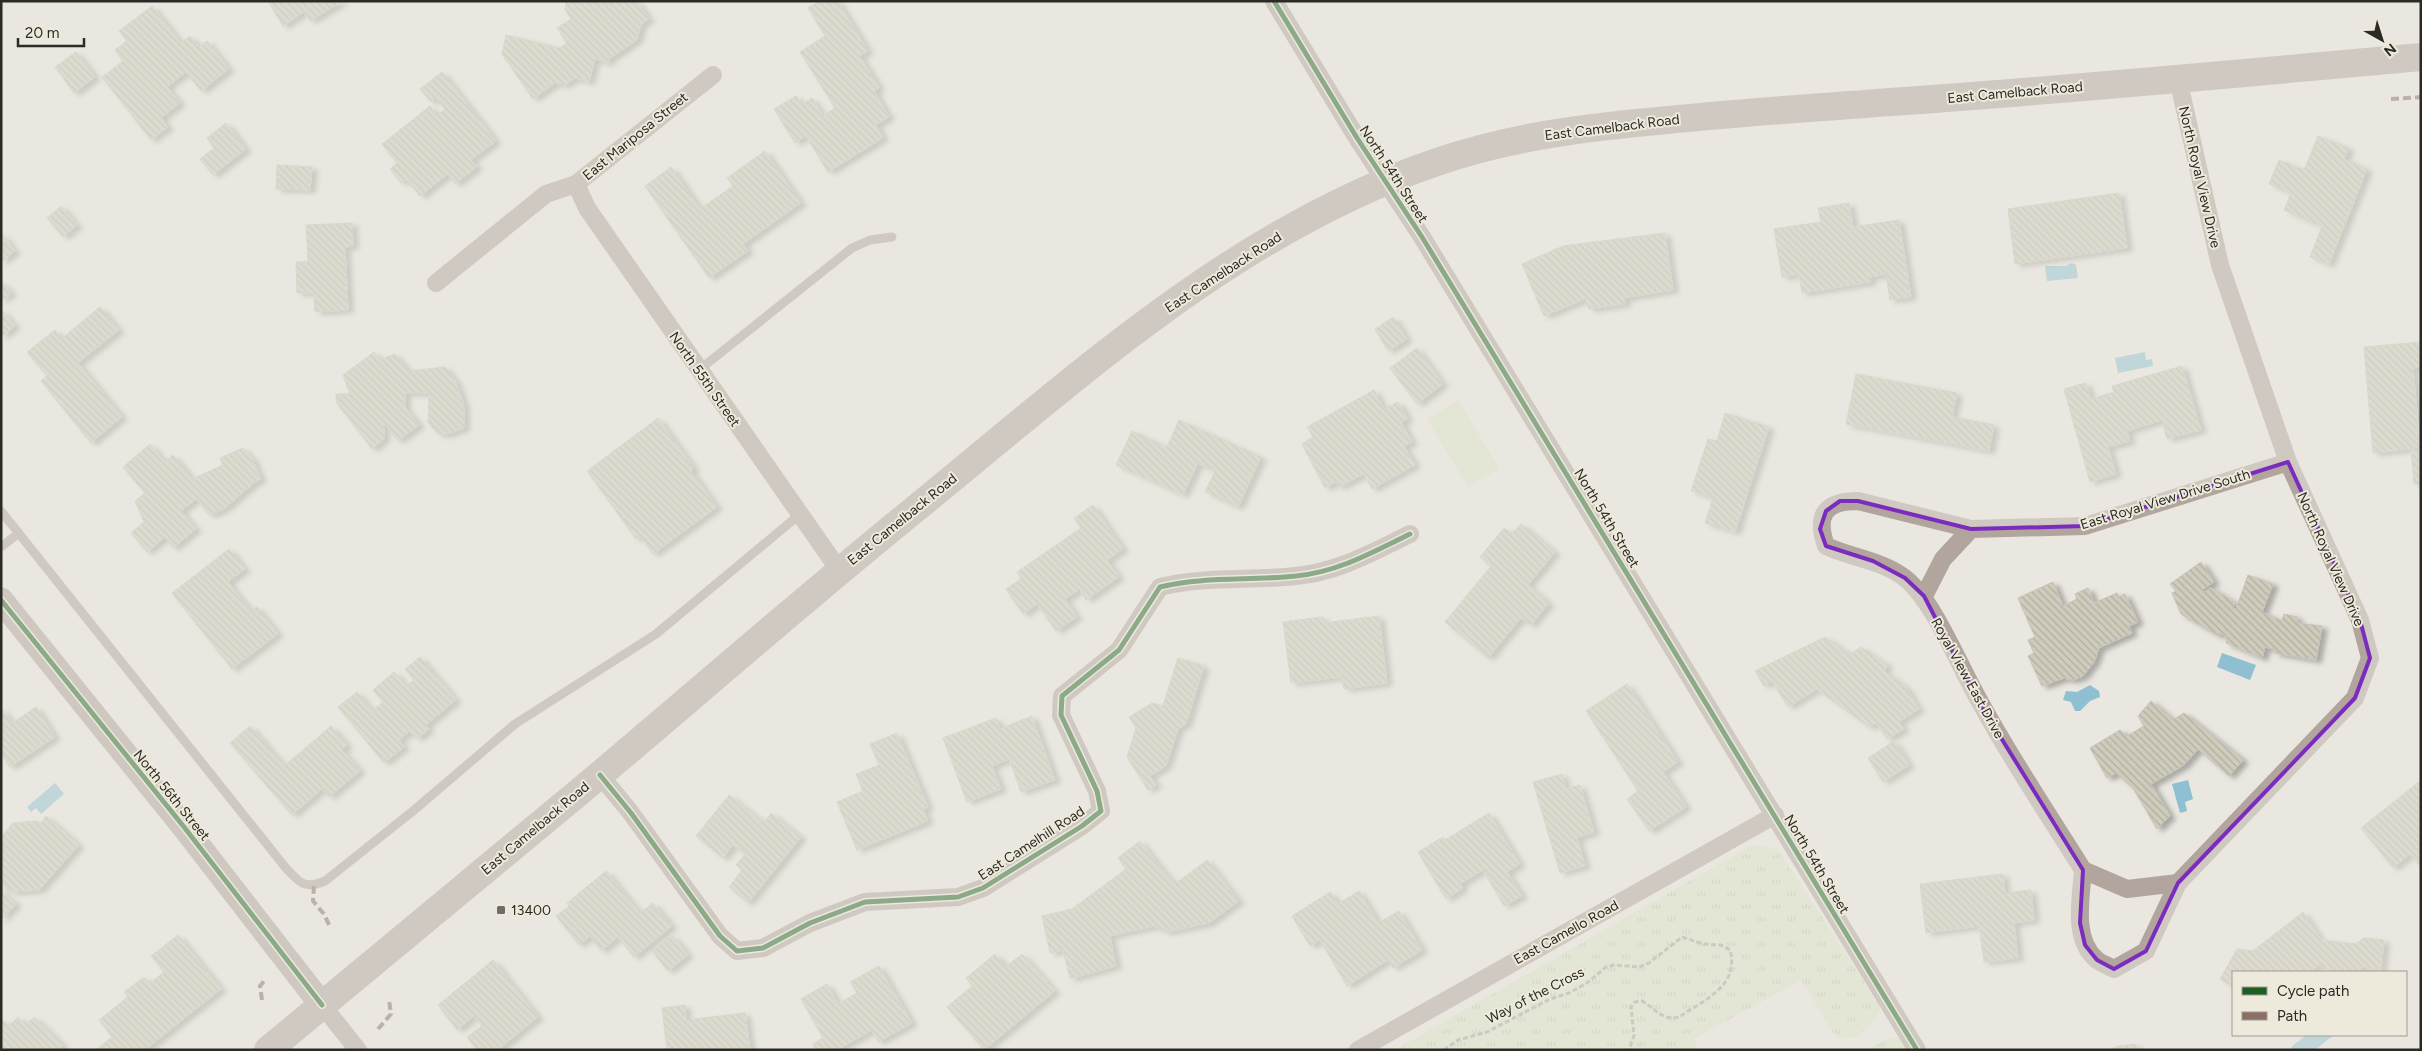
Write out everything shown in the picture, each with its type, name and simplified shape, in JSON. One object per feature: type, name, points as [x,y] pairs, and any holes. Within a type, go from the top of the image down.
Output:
[{"type":"main road","name":"East Camelback Road","points":[[268,1050],[600,775],[840,570],[1152,318],[1267,242],[1309,218],[1385,182],[1436,162],[1475,150],[1587,127],[1725,114],[2178,79],[2421,57]]},
{"type":"main road","name":"North 56th Street","points":[[1,600],[184,828],[322,1005]]},
{"type":"street","name":"North 54th Street","points":[[1274,1],[1385,182],[1427,246],[1917,1050]]},
{"type":"street","name":"East Mariposa Street","points":[[436,283],[546,194],[576,184],[713,75]]},
{"type":"street","name":"North Royal View Drive","points":[[2082,870],[2080,923],[2085,945],[2097,960],[2114,969],[2146,952],[2178,883],[2356,698],[2370,658],[2360,620],[2288,462],[2220,265],[2178,79]]},
{"type":"street","name":"North 55th Street","points":[[576,184],[587,208],[799,515],[840,570]]},
{"type":"street","name":"East Royal View Drive South","points":[[1820,529],[1826,511],[1840,501],[1858,502],[1971,529],[2085,526],[2288,462]]},
{"type":"street","name":"Royal View East Drive","points":[[1820,529],[1826,546],[1846,555],[1874,561],[1905,578],[1924,596],[1980,704],[2082,870]]},
{"type":"street","points":[[1924,596],[1943,559],[1971,529]]},
{"type":"street","name":"East Camelhill Road","points":[[600,775],[631,813],[720,936],[737,951],[763,948],[810,923],[865,902],[958,897],[983,888],[1082,826],[1100,811],[1097,791],[1061,715],[1062,696],[1119,650],[1160,586],[1180,582],[1298,576],[1344,566],[1410,534]]},
{"type":"street","name":"East Camello Road","points":[[1358,1050],[1775,815]]},
{"type":"street","points":[[2082,870],[2127,889],[2178,883]]},
{"type":"street","name":"North 56th Street","points":[[322,1005],[358,1050]]},
{"type":"lane","points":[[699,370],[852,248],[870,240],[892,237]]},
{"type":"lane","points":[[1,511],[285,867],[304,885],[314,886],[325,881],[413,811],[528,715],[668,624],[799,515]]},
{"type":"lane","points":[[1,547],[19,533]]},
{"type":"highlighted area","points":[[2288,462],[2360,620],[2370,658],[2355,698],[2178,883],[2146,951],[2114,969],[2097,960],[2085,945],[2080,923],[2083,870],[1980,704],[1924,596],[1905,578],[1873,561],[1826,546],[1820,529],[1826,511],[1840,501],[1858,501],[1971,529],[2085,526]]},
{"type":"green space","points":[[1458,400],[1499,468],[1468,487],[1427,419]]},
{"type":"green space","points":[[1752,845],[1777,848],[1881,1008],[1869,1026],[1858,1035],[1845,1039],[1837,1038],[1801,980],[1694,1039],[1698,1050],[1395,1050]]},
{"type":"green space","points":[[1898,1037],[1906,1050],[1869,1050],[1887,1038]]},
{"type":"water","points":[[2071,263],[2076,265],[2078,278],[2047,281],[2045,266],[2066,266]]},
{"type":"water","points":[[2145,352],[2146,360],[2152,359],[2153,366],[2118,373],[2115,358]]},
{"type":"water","points":[[2222,653],[2256,665],[2250,680],[2217,667]]},
{"type":"water","points":[[2090,685],[2099,691],[2100,697],[2090,701],[2080,711],[2075,711],[2071,702],[2063,700],[2066,691],[2077,692]]},
{"type":"water","points":[[2188,780],[2193,799],[2185,802],[2187,811],[2180,813],[2172,784]]},
{"type":"water","points":[[55,783],[64,794],[41,814],[36,808],[31,812],[27,807]]},
{"type":"water","points":[[2305,1036],[2333,1036],[2315,1050],[2293,1050],[2291,1047]]},
{"type":"building","points":[[268,1],[343,1],[310,21],[304,12],[283,26]]},
{"type":"building","points":[[566,1],[637,1],[649,19],[641,25],[637,40],[609,59],[609,63],[595,59],[589,82],[575,78],[565,85],[555,83],[533,99],[502,54],[506,35],[560,48],[567,43],[557,28],[571,19],[565,9]]},
{"type":"building","points":[[819,1],[838,1],[868,51],[860,56],[879,88],[874,91],[889,117],[876,125],[883,138],[828,172],[806,136],[795,143],[774,109],[796,96],[801,105],[812,98],[823,116],[835,108],[800,52],[825,36],[808,8]]},
{"type":"building","points":[[152,6],[181,43],[190,36],[199,47],[207,41],[229,69],[201,91],[186,72],[167,87],[180,103],[161,118],[168,127],[151,140],[102,77],[123,61],[115,50],[127,41],[119,31]]},
{"type":"building","points":[[76,52],[95,77],[74,93],[55,67]]},
{"type":"building","points":[[442,72],[496,141],[471,160],[477,167],[455,184],[448,174],[420,196],[406,179],[401,183],[390,169],[397,163],[382,144],[430,106],[437,116],[445,109],[436,98],[431,102],[420,89]]},
{"type":"building","points":[[226,123],[246,149],[213,175],[200,159],[214,148],[207,138]]},
{"type":"building","points":[[2318,136],[2349,148],[2344,159],[2367,169],[2329,264],[2310,257],[2322,226],[2284,210],[2291,193],[2269,184],[2279,160],[2304,170]]},
{"type":"building","points":[[765,151],[801,203],[743,244],[748,251],[709,278],[645,186],[671,167],[700,209],[733,186],[727,178]]},
{"type":"building","points":[[277,165],[312,167],[310,190],[276,189]]},
{"type":"building","points":[[2119,193],[2127,248],[2015,264],[2008,209]]},
{"type":"building","points":[[1849,203],[1853,227],[1899,220],[1911,297],[1890,300],[1886,274],[1870,277],[1871,282],[1802,293],[1799,274],[1782,277],[1774,229],[1821,222],[1818,208]]},
{"type":"building","points":[[61,206],[77,225],[63,237],[47,218]]},
{"type":"building","points":[[352,223],[353,246],[345,247],[348,310],[315,312],[314,293],[297,293],[296,262],[308,262],[306,225]]},
{"type":"building","points":[[1,233],[15,251],[1,262]]},
{"type":"building","points":[[1665,233],[1673,290],[1624,298],[1625,304],[1589,309],[1585,299],[1544,316],[1522,264],[1563,246]]},
{"type":"building","points":[[1,281],[11,293],[1,301]]},
{"type":"building","points":[[100,307],[119,330],[78,363],[122,417],[91,443],[41,381],[47,376],[27,352],[55,330],[61,339]]},
{"type":"building","points":[[1,309],[15,326],[1,337]]},
{"type":"building","points":[[1393,317],[1407,339],[1388,351],[1375,329]]},
{"type":"building","points":[[2421,342],[2421,367],[2413,368],[2420,448],[2373,453],[2364,347]]},
{"type":"building","points":[[1417,348],[1443,384],[1417,404],[1390,368]]},
{"type":"building","points":[[374,352],[380,360],[395,354],[408,371],[445,367],[455,380],[464,405],[464,428],[448,434],[438,434],[428,422],[429,393],[405,393],[405,407],[419,425],[398,441],[384,423],[384,439],[372,449],[336,402],[336,394],[350,394],[343,375]]},
{"type":"building","points":[[2182,366],[2201,430],[2167,439],[2162,420],[2127,431],[2130,441],[2108,447],[2116,474],[2090,482],[2064,389],[2086,383],[2091,399],[2114,392],[2112,386]]},
{"type":"building","points":[[1856,374],[1957,393],[1952,417],[1994,425],[1989,451],[1846,424]]},
{"type":"building","points":[[1374,390],[1384,409],[1398,402],[1408,419],[1401,422],[1412,442],[1404,446],[1415,465],[1372,489],[1364,474],[1339,487],[1336,482],[1325,488],[1302,444],[1313,437],[1307,427]]},
{"type":"building","points":[[1725,413],[1769,427],[1735,532],[1705,523],[1713,498],[1691,491],[1708,439],[1717,441]]},
{"type":"building","points":[[658,418],[694,468],[691,471],[717,507],[653,554],[640,536],[636,539],[587,471]]},
{"type":"building","points":[[1179,420],[1261,457],[1238,507],[1205,492],[1215,471],[1198,463],[1183,495],[1116,465],[1132,431],[1167,447]]},
{"type":"building","points":[[150,444],[165,462],[173,455],[192,479],[223,465],[220,458],[243,448],[252,458],[261,479],[224,509],[209,515],[196,499],[181,511],[196,529],[173,548],[165,537],[147,552],[131,533],[144,522],[135,501],[145,493],[123,467]]},
{"type":"building","points":[[2411,451],[2421,451],[2421,484],[2414,484]]},
{"type":"building","points":[[1093,505],[1123,549],[1107,560],[1119,577],[1086,600],[1080,589],[1065,599],[1077,617],[1056,631],[1037,604],[1023,614],[1006,589],[1021,579],[1017,572],[1081,528],[1074,518]]},
{"type":"building","points":[[1521,524],[1555,552],[1528,585],[1549,603],[1531,625],[1521,618],[1488,658],[1445,622],[1491,566],[1480,557],[1504,528],[1512,534]]},
{"type":"building","points":[[229,549],[245,569],[228,582],[251,611],[257,607],[278,634],[232,669],[172,593]]},
{"type":"building","points":[[2201,562],[2214,582],[2202,590],[2204,592],[2211,588],[2236,603],[2232,608],[2236,609],[2248,575],[2273,584],[2262,612],[2282,621],[2284,614],[2297,617],[2297,623],[2322,626],[2316,660],[2275,653],[2274,649],[2265,647],[2262,658],[2226,643],[2227,637],[2220,633],[2219,636],[2181,614],[2172,593],[2176,591],[2170,584]]},
{"type":"building","points":[[2053,582],[2063,606],[2077,599],[2075,594],[2088,588],[2094,603],[2117,593],[2119,597],[2125,594],[2138,622],[2129,626],[2132,633],[2099,648],[2094,662],[2083,676],[2073,680],[2064,678],[2042,686],[2028,656],[2034,653],[2028,640],[2035,637],[2018,598]]},
{"type":"building","points":[[1379,616],[1387,683],[1344,689],[1342,677],[1291,683],[1283,622],[1323,617],[1324,623]]},
{"type":"building","points":[[1825,637],[1850,654],[1861,647],[1888,665],[1884,671],[1905,686],[1919,709],[1899,722],[1904,729],[1887,739],[1876,723],[1869,727],[1817,689],[1788,707],[1772,681],[1764,686],[1755,671]]},
{"type":"building","points":[[420,657],[456,700],[426,725],[429,729],[417,739],[410,731],[399,740],[404,747],[384,763],[338,707],[357,692],[372,711],[383,702],[373,690],[394,672],[406,686],[414,680],[405,669]]},
{"type":"building","points":[[1178,658],[1204,666],[1186,724],[1178,729],[1166,766],[1150,776],[1156,785],[1148,790],[1127,757],[1136,728],[1129,717],[1152,703],[1163,706]]},
{"type":"building","points":[[1627,684],[1678,762],[1663,772],[1686,807],[1649,831],[1627,799],[1638,791],[1586,711]]},
{"type":"building","points":[[2151,701],[2173,720],[2184,713],[2243,760],[2229,776],[2198,749],[2184,765],[2151,784],[2170,816],[2157,829],[2133,788],[2116,773],[2107,778],[2090,748],[2120,730],[2127,736],[2144,726],[2138,716]]},
{"type":"building","points":[[36,707],[55,737],[10,767],[1,754],[1,708],[12,723]]},
{"type":"building","points":[[1032,716],[1055,780],[1021,792],[1009,759],[992,766],[1001,789],[967,802],[943,738],[996,718],[1000,729]]},
{"type":"building","points":[[250,726],[284,766],[331,726],[347,745],[342,750],[360,771],[329,797],[322,789],[292,815],[230,743]]},
{"type":"building","points":[[897,733],[928,807],[923,809],[928,821],[857,850],[837,802],[863,791],[856,774],[879,765],[870,744]]},
{"type":"building","points":[[1894,741],[1909,765],[1883,782],[1868,758]]},
{"type":"building","points":[[1562,774],[1566,789],[1580,785],[1594,832],[1577,838],[1585,866],[1560,873],[1533,782]]},
{"type":"building","points":[[2421,780],[2421,867],[2410,854],[2393,868],[2361,828]]},
{"type":"building","points":[[729,795],[764,823],[771,813],[801,837],[748,903],[729,887],[742,870],[736,865],[745,854],[733,845],[723,858],[696,836]]},
{"type":"building","points":[[1489,813],[1520,864],[1507,872],[1522,896],[1504,906],[1483,870],[1460,884],[1463,888],[1446,899],[1418,852],[1443,837],[1445,840]]},
{"type":"building","points":[[46,816],[79,845],[39,890],[12,892],[3,884],[3,893],[16,904],[1,920],[1,837],[13,823],[37,821],[40,824]]},
{"type":"building","points":[[1140,841],[1172,882],[1179,881],[1207,860],[1239,901],[1209,923],[1167,932],[1154,926],[1110,936],[1116,966],[1070,979],[1063,950],[1050,953],[1042,916],[1072,909],[1126,869],[1118,858]]},
{"type":"building","points":[[606,871],[640,913],[653,903],[672,926],[634,957],[618,937],[601,951],[590,936],[579,945],[556,916],[569,906],[567,903]]},
{"type":"building","points":[[2003,874],[2005,893],[2031,890],[2034,920],[2014,923],[2018,958],[1984,962],[1979,926],[1926,933],[1920,884]]},
{"type":"building","points":[[1359,891],[1378,923],[1399,911],[1422,950],[1393,968],[1388,960],[1347,986],[1320,940],[1310,946],[1292,916],[1330,892],[1338,904]]},
{"type":"building","points":[[2303,912],[2321,940],[2356,944],[2364,938],[2384,940],[2381,970],[2363,967],[2358,971],[2337,971],[2328,970],[2319,965],[2312,971],[2232,971],[2232,986],[2220,979],[2237,949],[2253,951]]},
{"type":"building","points":[[178,935],[221,989],[145,1050],[96,1050],[112,1037],[99,1020],[128,997],[124,992],[144,977],[150,983],[164,972],[151,956]]},
{"type":"building","points":[[672,935],[688,955],[668,971],[652,951]]},
{"type":"building","points":[[995,954],[1006,967],[1022,954],[1055,991],[984,1050],[947,1007],[972,986],[966,978]]},
{"type":"building","points":[[493,960],[538,1017],[498,1050],[477,1050],[467,1037],[482,1026],[474,1016],[457,1030],[438,1005]]},
{"type":"building","points":[[879,966],[912,1023],[878,1042],[872,1030],[837,1050],[816,1050],[813,1044],[823,1038],[801,999],[827,984],[838,1004],[857,993],[850,982]]},
{"type":"building","points":[[685,1005],[686,1020],[745,1013],[750,1050],[667,1050],[662,1008]]},
{"type":"building","points":[[18,1017],[26,1025],[34,1017],[63,1045],[60,1047],[63,1050],[1,1050],[1,1019],[9,1026]]},
{"type":"building","points":[[2135,1044],[2139,1050],[2109,1050],[2118,1046]]},
{"type":"marked path","points":[[2391,99],[2421,97]]},
{"type":"marked path","points":[[314,886],[313,901],[324,914],[330,927]]},
{"type":"marked path","points":[[262,1000],[260,986],[266,979]]},
{"type":"marked path","points":[[378,1029],[391,1014],[389,1000]]},
{"type":"cycle path","points":[[1274,1],[1357,138],[1422,237],[1917,1050]]},
{"type":"cycle path","points":[[600,775],[631,813],[720,936],[737,951],[763,948],[810,923],[865,902],[958,897],[983,888],[1082,826],[1101,811],[1097,791],[1061,715],[1062,696],[1119,650],[1160,587],[1193,581],[1311,574],[1341,566],[1410,534]]},
{"type":"cycle path","points":[[1,600],[184,827],[322,1005]]},
{"type":"place","name":"13400","points":[[501,910]]}]
